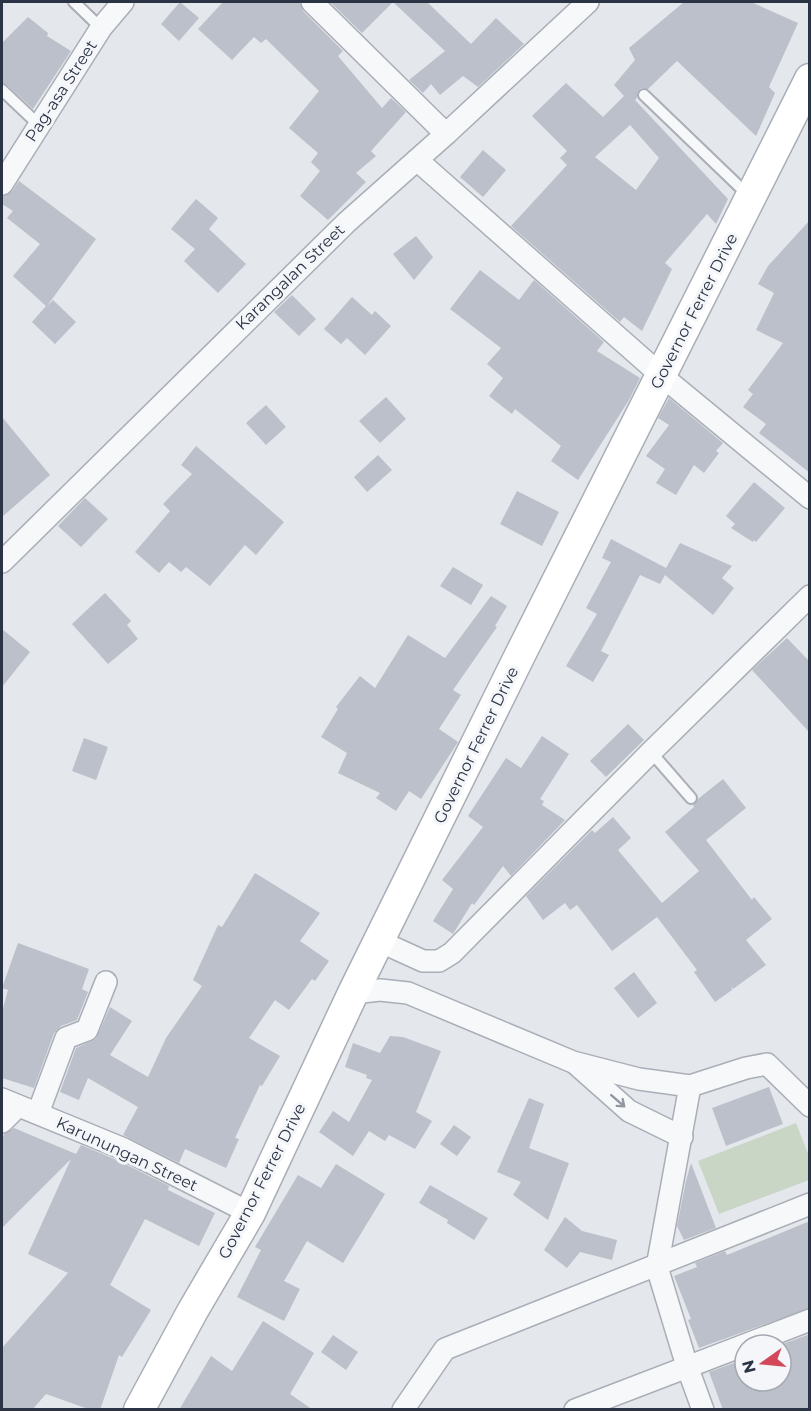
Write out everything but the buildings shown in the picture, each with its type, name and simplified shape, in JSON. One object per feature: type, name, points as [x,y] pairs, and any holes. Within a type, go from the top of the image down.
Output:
[{"type":"main road","name":"Governor Ferrer Drive","points":[[140,1410],[192,1312],[250,1213],[353,993],[810,79]]},
{"type":"street","name":"Pag-asa Street","points":[[2,184],[101,28],[123,2]]},
{"type":"street","points":[[312,2],[446,134]]},
{"type":"street","name":"Karangalan Street","points":[[2,562],[347,222],[588,2]]},
{"type":"street","points":[[417,160],[662,375],[810,498]]},
{"type":"street","points":[[379,941],[423,961],[439,961],[446,957],[810,596]]},
{"type":"street","points":[[38,1113],[66,1038],[87,1030],[106,982]]},
{"type":"street","points":[[353,993],[380,990],[408,993],[573,1062],[639,1079],[690,1086],[746,1068],[767,1064],[810,1106]]},
{"type":"street","points":[[573,1062],[629,1111],[682,1137]]},
{"type":"street","points":[[690,1086],[657,1267],[703,1410]]},
{"type":"street","points":[[2,1122],[10,1102]]},
{"type":"street","name":"Karunungan Street","points":[[10,1102],[124,1149],[250,1213]]},
{"type":"street","points":[[403,1410],[445,1349],[657,1267],[810,1204]]},
{"type":"street","points":[[575,1410],[810,1320]]},
{"type":"lane","points":[[74,2],[101,28]]},
{"type":"lane","points":[[2,90],[39,125]]},
{"type":"lane","points":[[644,94],[751,197]]},
{"type":"lane","points":[[651,752],[691,798]]},
{"type":"green space","points":[[796,1123],[809,1156],[809,1180],[719,1214],[698,1161]]}]
